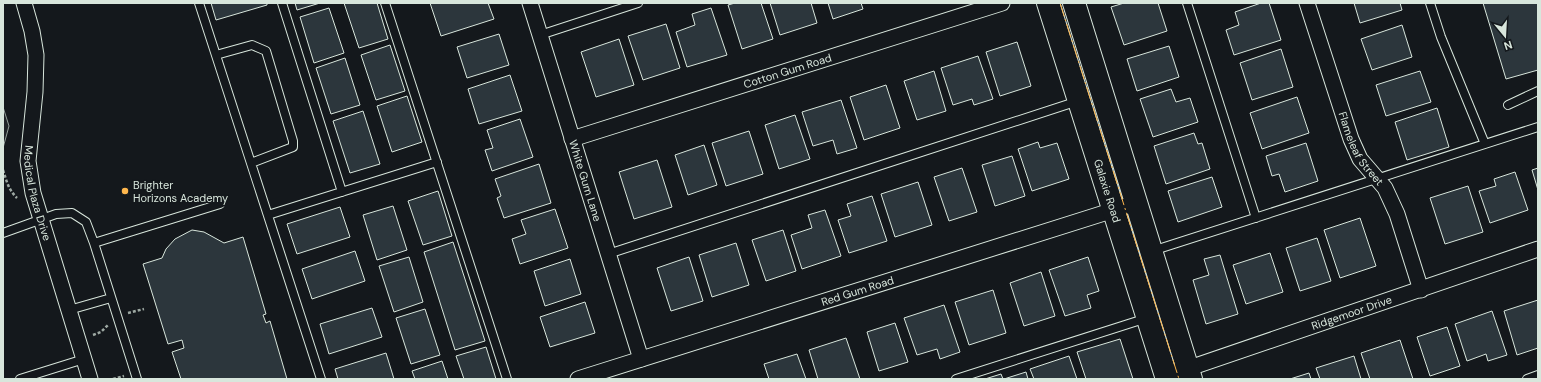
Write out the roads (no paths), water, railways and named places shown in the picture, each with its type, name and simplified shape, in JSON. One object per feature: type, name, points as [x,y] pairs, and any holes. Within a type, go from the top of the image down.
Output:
[{"type":"street","name":"Medical Plaza Drive","points":[[24,3],[32,32],[36,55],[35,92],[28,161],[33,193],[90,379]]},
{"type":"street","name":"White Gum Lane","points":[[530,3],[641,359]]},
{"type":"street","name":"Cotton Gum Road","points":[[572,139],[1002,3]]},
{"type":"street","name":"Galaxie Road","points":[[1048,3],[1166,377]]},
{"type":"street","name":"Galaxie Road","points":[[1074,3],[1190,374]]},
{"type":"street","name":"Flameleaf Street","points":[[1308,3],[1351,139],[1360,159],[1385,188],[1397,214],[1421,290]]},
{"type":"street","name":"Red Gum Road","points":[[578,379],[1136,203]]},
{"type":"street","name":"Ridgemoor Drive","points":[[1166,377],[1190,374],[1538,249]]},
{"type":"lane","points":[[199,3],[321,379]]},
{"type":"lane","points":[[282,3],[342,192]]},
{"type":"lane","points":[[385,3],[507,379]]},
{"type":"lane","points":[[540,35],[638,3]]},
{"type":"lane","points":[[1187,3],[1256,218]]},
{"type":"lane","points":[[1430,3],[1441,37],[1485,144]]},
{"type":"lane","points":[[216,55],[252,45],[266,51],[293,141],[293,147],[251,163]]},
{"type":"lane","points":[[1508,105],[1538,92]]},
{"type":"lane","points":[[608,254],[1079,100]]},
{"type":"lane","points":[[1151,251],[1538,127]]},
{"type":"lane","points":[[268,215],[437,162]]},
{"type":"lane","points":[[94,243],[220,204]]},
{"type":"lane","points":[[3,233],[41,221],[56,214],[72,214],[86,222],[137,379]]},
{"type":"lane","points":[[70,310],[111,298]]},
{"type":"lane","points":[[956,379],[1147,317]]},
{"type":"lane","points":[[20,379],[84,359]]},
{"type":"lane","points":[[1527,379],[1538,375]]},
{"type":"place","name":"Brighter Horizons Academy","points":[[125,191]]}]
